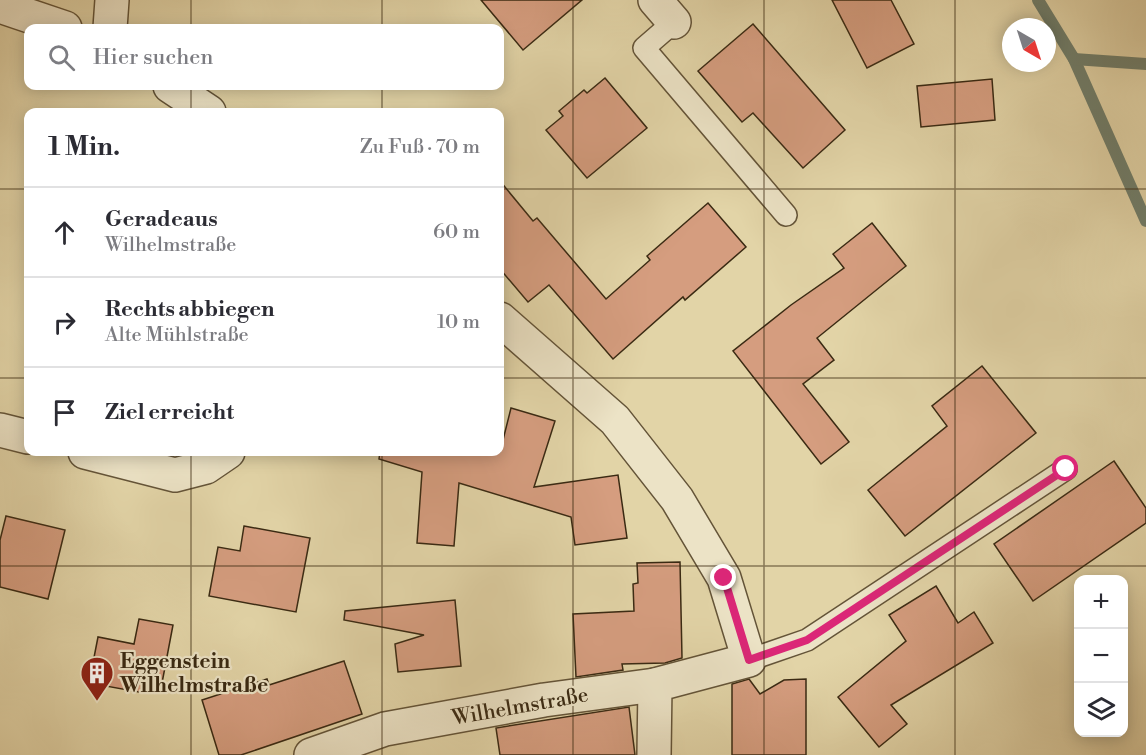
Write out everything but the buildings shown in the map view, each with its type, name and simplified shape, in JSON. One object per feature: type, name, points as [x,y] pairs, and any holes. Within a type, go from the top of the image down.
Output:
[{"type":"street","points":[[110,24],[112,0]]},
{"type":"street","points":[[0,6],[53,24]]},
{"type":"street","points":[[176,90],[203,108]]},
{"type":"street","points":[[504,323],[615,420],[677,499],[724,578],[749,660]]},
{"type":"street","points":[[0,430],[24,436]]},
{"type":"street","points":[[101,456],[175,475],[206,467],[222,456]]},
{"type":"street","name":"Wilhelmstraße","points":[[311,755],[389,742],[544,700],[655,684],[749,660]]},
{"type":"street","points":[[654,755],[655,684]]},
{"type":"lane","points":[[665,11],[644,48],[786,215]]},
{"type":"lane","name":"Wilhelmstraße","points":[[749,660],[807,640],[1066,469]]},
{"type":"waterway","points":[[1038,0],[1074,59],[1146,221]]},
{"type":"waterway","points":[[1074,59],[1146,64]]},
{"type":"place","name":"Eggenstein Wilhelmstraße","points":[[97,702]]},
{"type":"route","points":[[724,578],[749,660],[807,640],[1066,469]]}]
